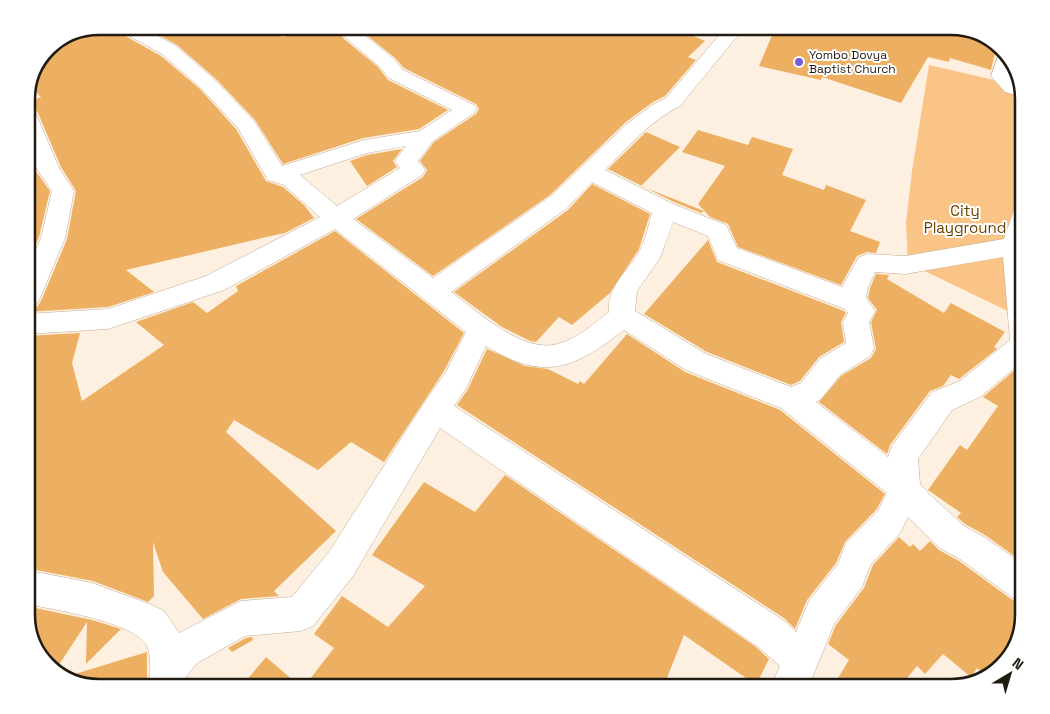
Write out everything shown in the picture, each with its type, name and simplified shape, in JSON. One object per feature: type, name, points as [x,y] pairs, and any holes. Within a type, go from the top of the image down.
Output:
[{"type":"street","points":[[142,35],[169,50],[208,84],[247,125],[276,175],[292,180],[336,218],[481,329],[529,355],[547,358],[580,347],[623,316]]},
{"type":"street","points":[[35,323],[108,319],[215,283],[336,218],[414,170],[406,161],[426,136],[467,109],[396,74],[386,62],[353,35]]},
{"type":"street","points":[[432,292],[559,202],[634,129],[661,108],[673,102],[730,35]]},
{"type":"street","points":[[1004,65],[1001,76],[1014,89]]},
{"type":"street","points":[[35,136],[48,169],[63,191],[53,238],[35,280]]},
{"type":"street","points":[[276,175],[364,147],[426,136]]},
{"type":"street","points":[[590,172],[665,210],[718,231],[727,254],[854,302],[862,311],[856,322],[860,348],[830,367],[812,391],[792,400]]},
{"type":"street","points":[[665,210],[648,258],[631,278],[624,292],[621,304],[623,316],[696,362],[792,400],[906,489],[918,505],[952,538],[972,548],[1015,579]]},
{"type":"street","points":[[1015,242],[1015,256]]},
{"type":"street","points":[[854,302],[853,296],[856,286],[868,263],[905,265],[1014,246]]},
{"type":"street","points":[[169,679],[184,650],[241,619],[301,614],[341,564],[436,409],[456,380],[481,329]]},
{"type":"street","points":[[795,674],[821,613],[850,574],[858,554],[889,522],[906,489],[903,456],[942,401],[970,389],[1015,352]]},
{"type":"street","points":[[436,409],[770,633],[795,674]]},
{"type":"street","points":[[35,589],[92,600],[152,623],[165,640],[168,679]]},
{"type":"green space","name":"City Playground","points":[[929,65],[1013,84],[1015,99],[1015,315],[908,263],[906,223],[912,171]]},
{"type":"building","points":[[123,35],[161,56],[200,89],[236,129],[266,181],[283,187],[304,205],[314,218],[279,236],[284,233],[126,270],[154,292],[108,307],[35,311],[35,307],[38,306],[42,299],[67,239],[76,191],[61,167],[35,109],[35,99],[41,97],[36,92],[37,83],[48,60],[57,51],[79,38],[87,36]]},
{"type":"building","points":[[159,35],[275,35],[283,37],[292,35],[342,35],[378,67],[388,80],[448,110],[419,129],[363,138],[283,164],[255,120],[216,79],[177,45]]},
{"type":"building","points":[[366,35],[691,35],[705,41],[688,57],[696,60],[665,96],[653,102],[626,122],[550,195],[433,276],[356,219],[423,177],[427,170],[420,161],[434,142],[476,114],[479,109],[476,104],[404,68],[394,57]]},
{"type":"building","points":[[772,35],[951,35],[971,38],[995,53],[991,70],[950,58],[949,62],[928,57],[901,103],[822,77],[821,80],[759,66]]},
{"type":"building","points":[[698,130],[748,145],[752,137],[793,149],[782,175],[824,190],[826,185],[866,200],[850,231],[880,242],[876,253],[867,252],[857,256],[841,285],[738,247],[728,224],[710,217],[698,204],[725,166],[682,152]]},
{"type":"building","points":[[646,132],[680,147],[641,186],[608,169]]},
{"type":"building","points":[[402,149],[393,161],[397,167],[367,186],[350,161],[367,155]]},
{"type":"building","points":[[35,170],[50,191],[39,237],[35,246]]},
{"type":"building","points":[[592,184],[650,214],[639,249],[610,293],[572,325],[559,317],[536,342],[530,341],[502,327],[454,292],[568,210]]},
{"type":"building","points":[[646,188],[704,211],[701,213]]},
{"type":"building","points":[[335,231],[464,333],[444,371],[384,462],[351,442],[318,470],[234,420],[226,432],[336,531],[274,591],[279,596],[241,599],[203,619],[163,572],[153,542],[154,596],[148,602],[93,581],[35,570],[35,336],[80,333],[72,363],[82,401],[164,345],[136,322],[193,302],[207,313],[238,291],[236,286]]},
{"type":"building","points":[[708,240],[717,262],[844,311],[846,313],[841,322],[844,342],[819,357],[800,381],[791,385],[707,352],[644,314]]},
{"type":"building","points":[[876,274],[889,275],[887,279],[944,313],[951,303],[1005,332],[994,347],[997,349],[959,379],[951,375],[943,386],[930,391],[890,445],[887,454],[819,402],[841,376],[871,358],[876,349],[871,322],[877,310],[868,298]]},
{"type":"building","points":[[627,334],[685,372],[780,410],[885,494],[876,510],[845,542],[836,563],[807,600],[795,629],[784,618],[457,405],[468,389],[487,349],[525,366],[548,369],[578,384],[580,381],[584,384]]},
{"type":"building","points":[[1015,370],[1015,557],[985,535],[965,524],[957,517],[961,513],[928,490],[960,445],[967,450],[998,406],[983,397]]},
{"type":"building","points":[[505,475],[756,647],[769,659],[759,679],[747,679],[684,635],[667,679],[310,679],[334,648],[314,634],[342,596],[388,627],[425,586],[372,555],[424,482],[475,512]]},
{"type":"building","points":[[899,537],[910,547],[913,544],[920,551],[930,541],[939,550],[959,561],[1015,601],[1012,635],[1005,649],[985,649],[985,669],[981,671],[977,668],[970,676],[943,654],[925,674],[917,666],[906,679],[837,679],[849,660],[828,644],[836,625],[864,588],[873,565]]},
{"type":"building","points":[[35,608],[92,620],[121,629],[86,664],[87,622],[59,664],[48,654],[38,635]]},
{"type":"building","points":[[252,637],[253,640],[232,652],[228,648],[246,638]]},
{"type":"building","points":[[147,652],[147,679],[99,679],[75,674]]},
{"type":"building","points":[[266,657],[292,679],[248,679]]},
{"type":"place","name":"Yombo Dovya Baptist Church","points":[[799,62]]}]
